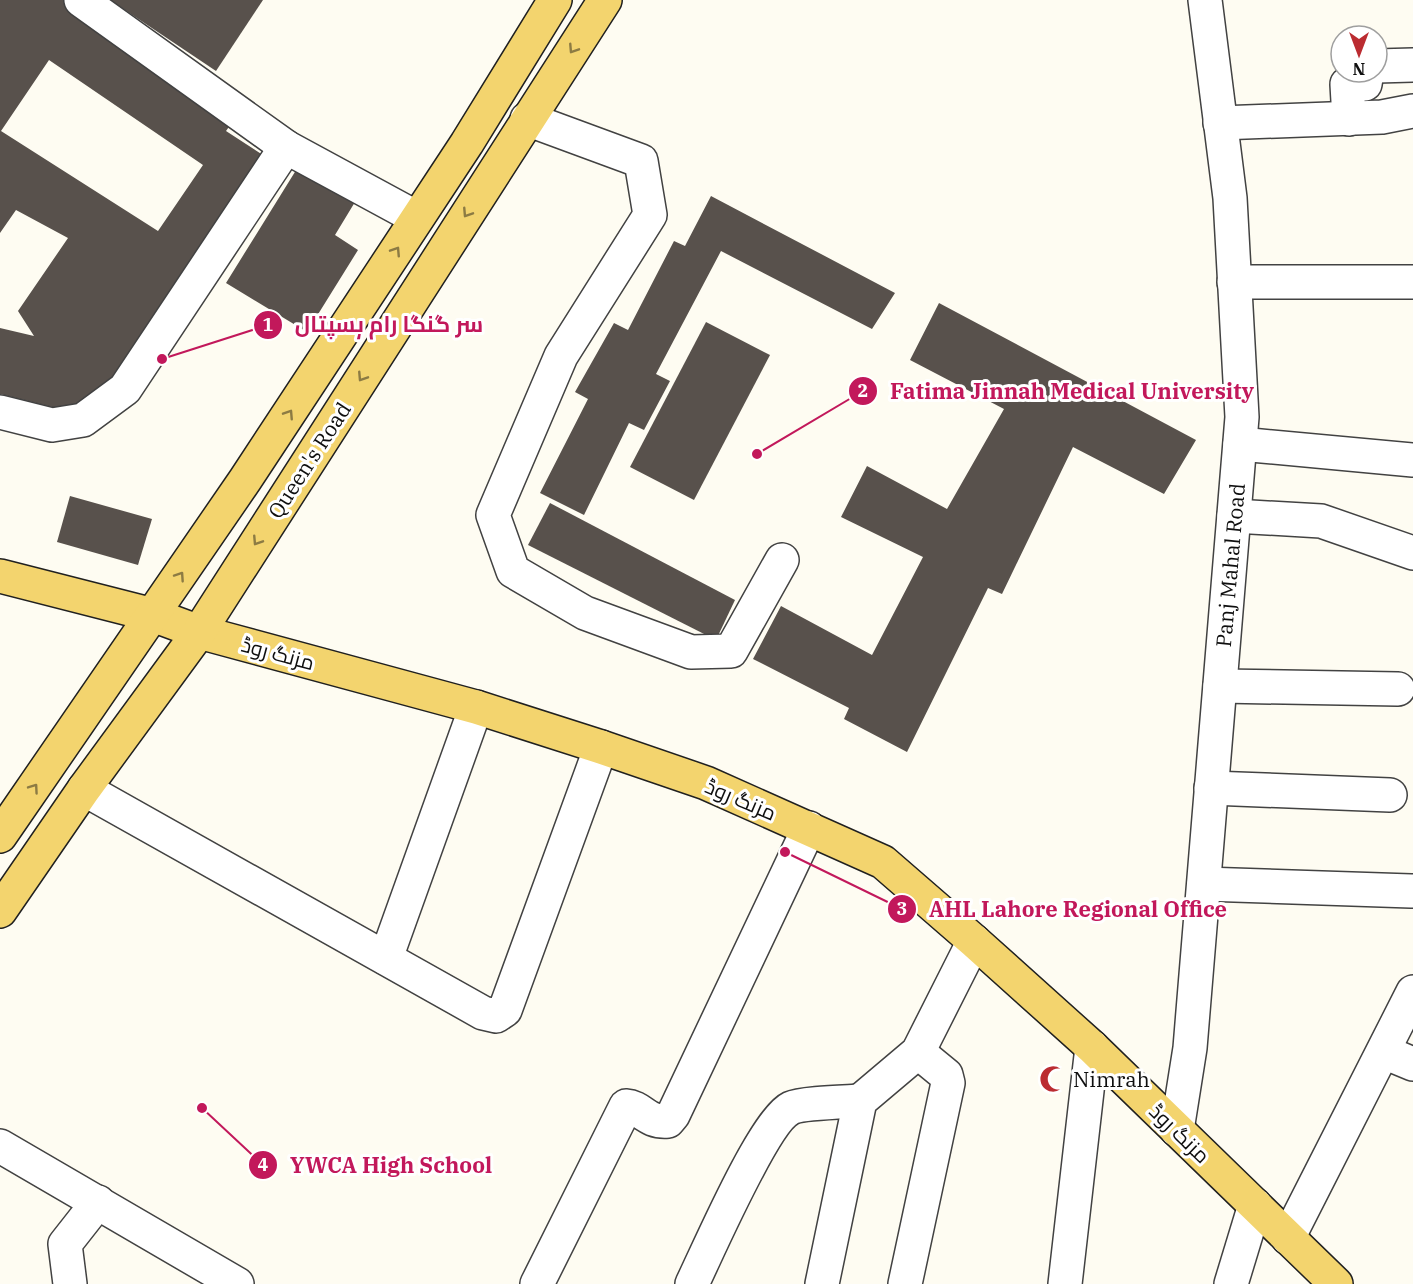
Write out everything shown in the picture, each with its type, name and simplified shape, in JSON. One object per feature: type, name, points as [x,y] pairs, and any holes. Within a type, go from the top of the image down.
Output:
[{"type":"main road","name":"Queen's Road","points":[[3,825],[153,615],[472,134],[555,0]]},
{"type":"main road","name":"Queen's Road","points":[[0,910],[84,789],[199,632],[604,0]]},
{"type":"main road","name":"مزنگ روڈ","points":[[3,582],[153,615],[199,632],[476,707],[706,783],[883,862],[974,940],[1092,1047],[1336,1284]]},
{"type":"street","points":[[81,0],[286,147],[417,218]]},
{"type":"street","name":"Panj Mahal Road","points":[[1177,1130],[1190,1048],[1242,417],[1230,198],[1204,0]]},
{"type":"street","points":[[1389,66],[1413,65]]},
{"type":"street","points":[[1347,84],[1348,119]]},
{"type":"street","points":[[1220,123],[1382,117],[1413,111]]},
{"type":"street","points":[[527,119],[641,161],[650,215],[561,356],[493,515],[513,571],[585,613],[659,641],[691,652],[731,651],[783,560]]},
{"type":"street","points":[[0,412],[52,425],[83,420],[125,389],[286,147]]},
{"type":"street","points":[[1234,282],[1413,282]]},
{"type":"street","points":[[1240,444],[1413,459]]},
{"type":"street","points":[[1234,516],[1321,520],[1412,552]]},
{"type":"street","points":[[1220,686],[1398,689]]},
{"type":"street","points":[[386,958],[476,707]]},
{"type":"street","points":[[84,789],[483,1013],[496,1016],[505,1010],[601,747]]},
{"type":"street","points":[[1211,788],[1390,795]]},
{"type":"street","points":[[537,1284],[626,1106],[632,1106],[647,1118],[660,1121],[668,1120],[673,1115],[809,828]]},
{"type":"street","points":[[1204,884],[1411,891]]},
{"type":"street","points":[[692,1284],[762,1141],[782,1114],[792,1108],[860,1101],[918,1052],[974,940]]},
{"type":"street","points":[[1288,1238],[1398,1058],[1413,992]]},
{"type":"street","points":[[1065,1284],[1092,1047]]},
{"type":"street","points":[[905,1284],[948,1083],[946,1075],[918,1052]]},
{"type":"street","points":[[822,1284],[860,1101]]},
{"type":"street","points":[[0,1146],[237,1284]]},
{"type":"street","points":[[70,1284],[65,1244],[98,1202]]},
{"type":"street","points":[[1232,1284],[1255,1205]]},
{"type":"building","points":[[0,0],[64,0],[236,117],[226,131],[269,159],[110,397],[72,412],[0,394],[0,328],[34,336],[18,311],[68,238],[16,210],[0,233]],"holes":[[[49,60],[203,165],[158,231],[1,131]]]},
{"type":"building","points":[[110,0],[263,0],[216,71]]},
{"type":"building","points":[[298,167],[355,202],[335,235],[358,250],[307,332],[226,283]]},
{"type":"building","points":[[711,196],[895,293],[872,329],[721,251],[656,374],[670,381],[644,430],[629,423],[584,515],[540,493],[588,399],[575,392],[614,323],[628,330],[674,241],[685,246]]},
{"type":"building","points":[[939,303],[1196,440],[1164,494],[1073,447],[1002,594],[988,588],[907,752],[844,719],[849,708],[753,659],[781,606],[872,655],[923,557],[841,517],[867,466],[947,509],[1004,409],[910,360]]},
{"type":"building","points":[[706,322],[770,355],[694,500],[630,467]]},
{"type":"building","points":[[70,496],[152,519],[138,565],[57,542]]},
{"type":"building","points":[[550,503],[735,600],[716,640],[528,545]]},
{"type":"place","name":"سر گنگا رام ہسپتال","points":[[162,359]]},
{"type":"place","name":"Fatima Jinnah Medical University","points":[[757,454]]},
{"type":"place","name":"AHL Lahore Regional Office","points":[[785,852]]},
{"type":"place","name":"Nimrah","points":[[1053,1079]]},
{"type":"place","name":"YWCA High School","points":[[202,1108]]}]
